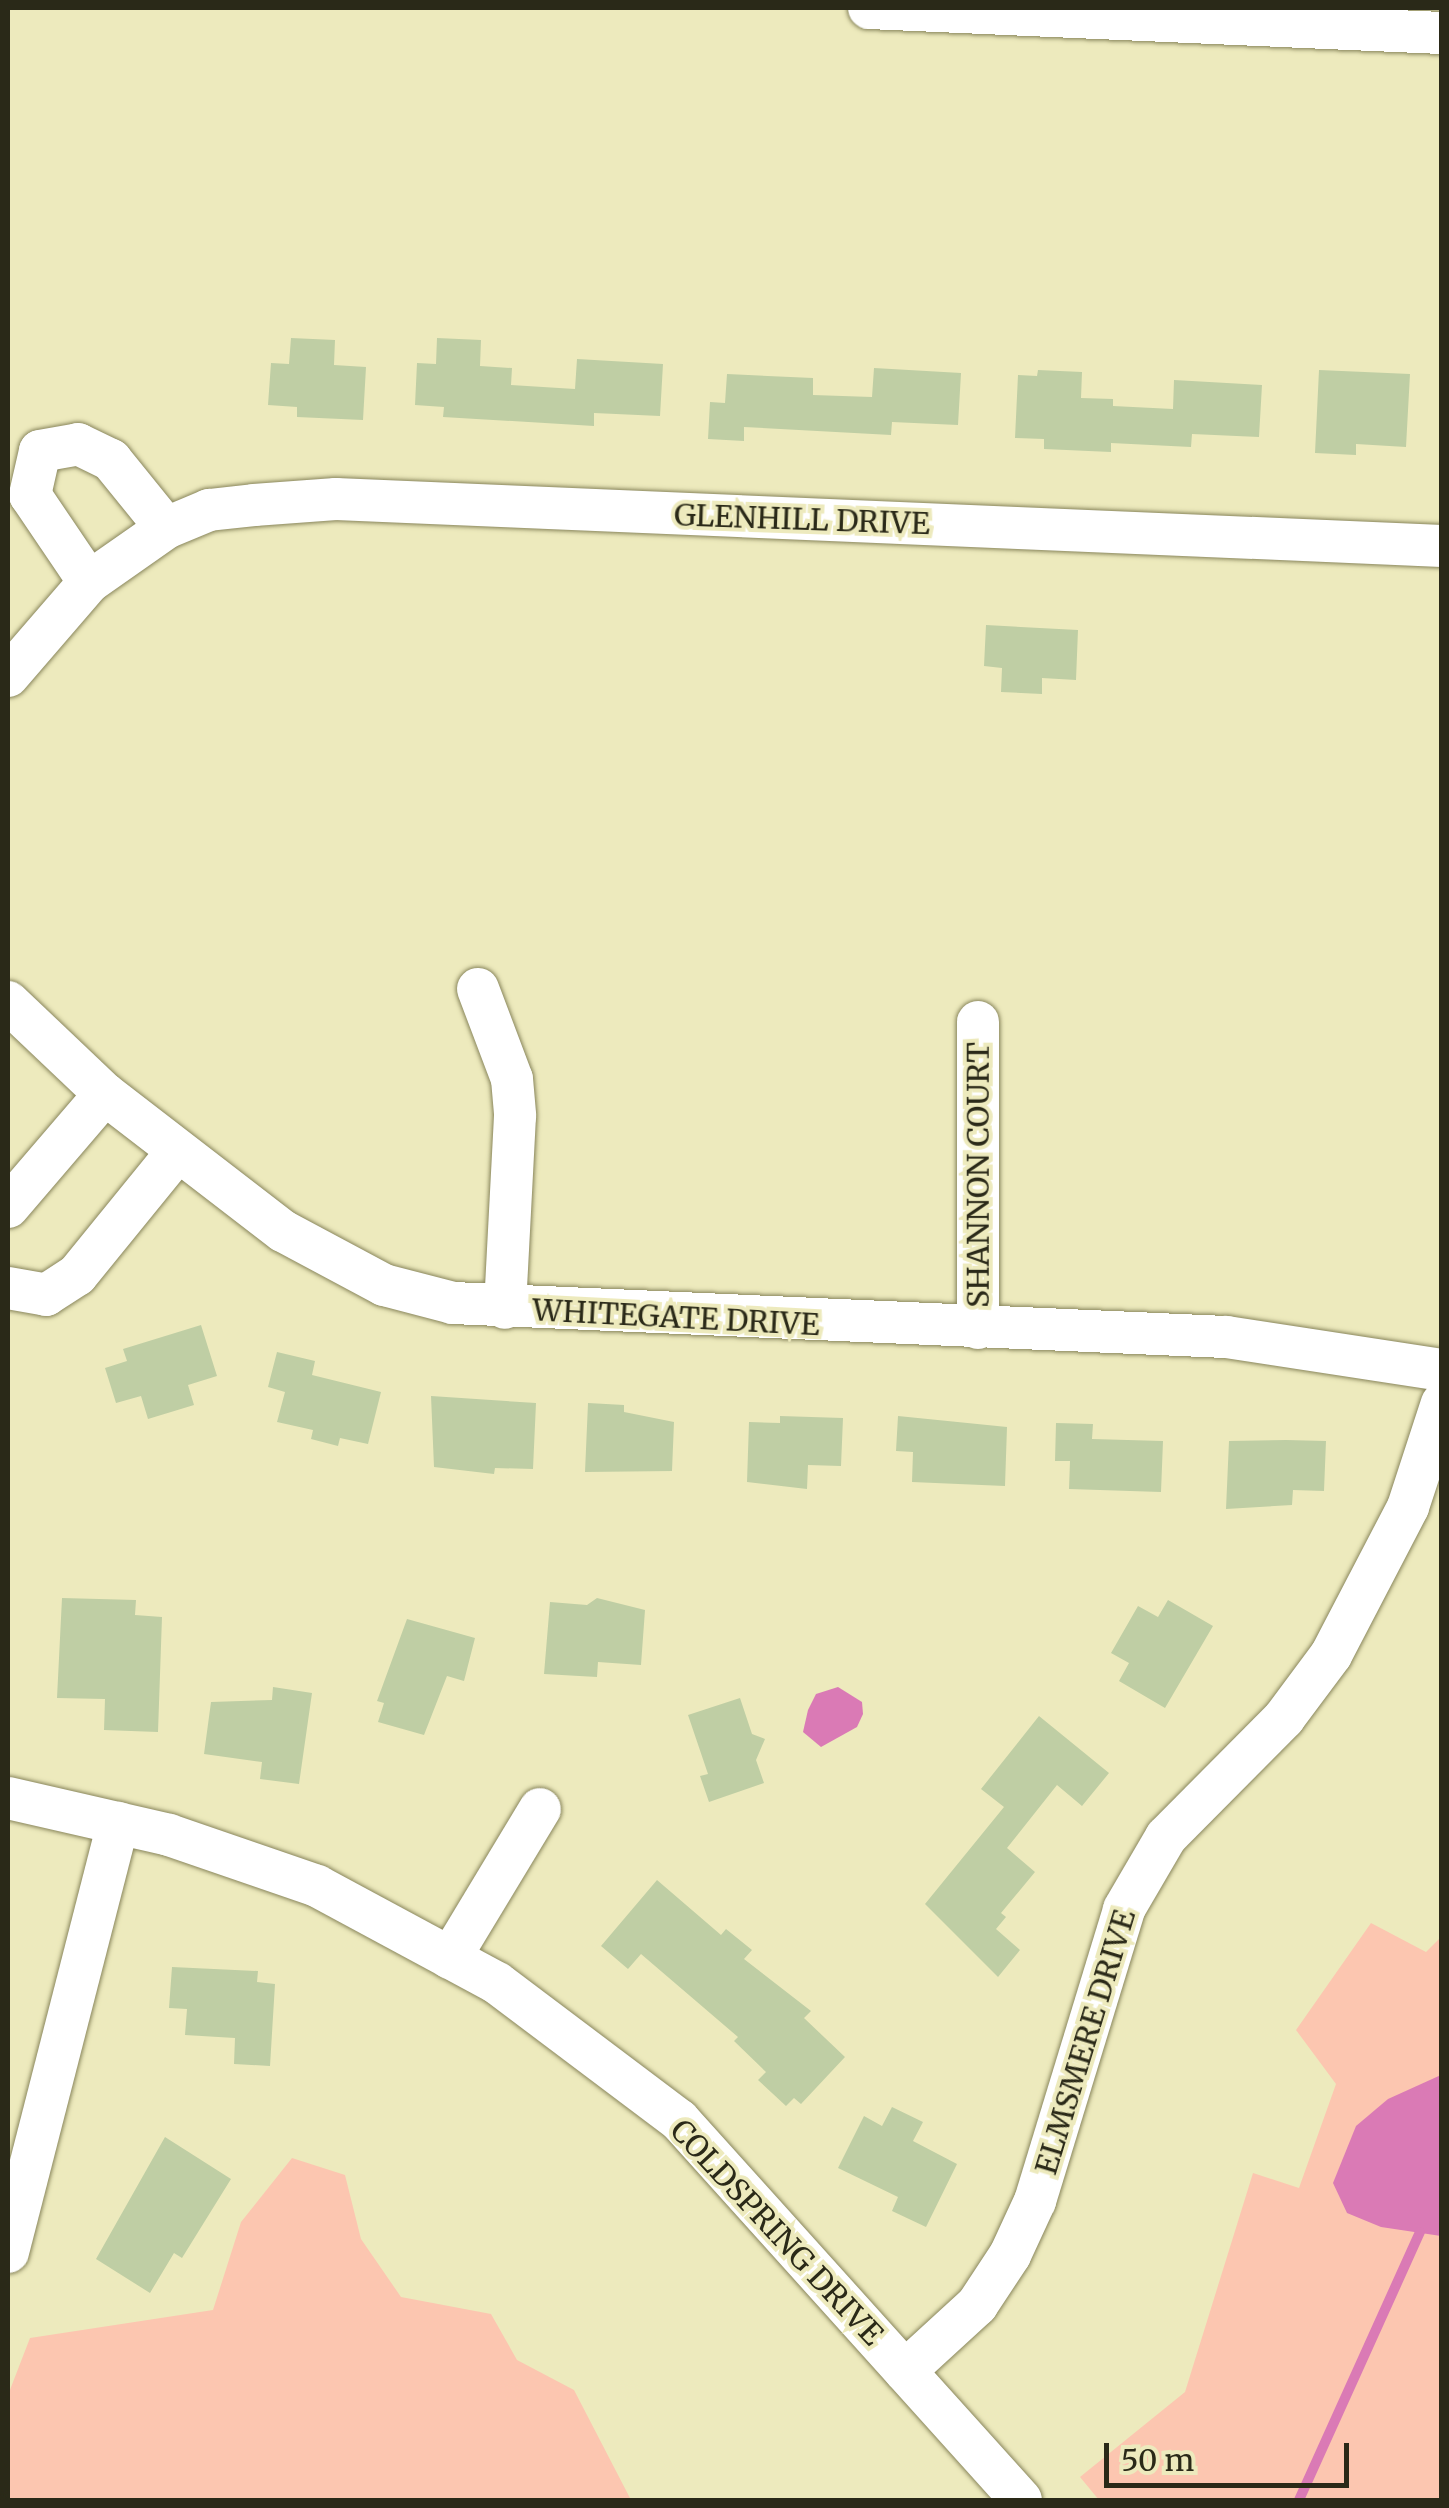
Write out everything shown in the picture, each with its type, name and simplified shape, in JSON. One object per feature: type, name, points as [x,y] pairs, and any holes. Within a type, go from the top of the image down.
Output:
[{"type":"street","points":[[869,8],[1442,33]]},
{"type":"street","points":[[89,582],[30,495],[40,450],[78,444],[111,460],[166,528]]},
{"type":"street","name":"GLENHILL DRIVE","points":[[8,676],[89,582],[166,528],[209,510],[336,499],[1442,546]]},
{"type":"street","points":[[478,989],[512,1079],[515,1116],[505,1308]]},
{"type":"street","name":"WHITEGATE DRIVE","points":[[8,1002],[105,1094],[176,1153],[282,1230],[384,1285],[454,1303],[1226,1337],[1442,1370]]},
{"type":"street","name":"SHANNON COURT","points":[[978,1022],[978,1328]]},
{"type":"street","points":[[8,1207],[105,1094]]},
{"type":"street","points":[[8,1288],[46,1295],[77,1275],[176,1153]]},
{"type":"street","name":"ELMSMERE DRIVE","points":[[905,2371],[977,2304],[1010,2255],[1035,2201],[1124,1909],[1166,1837],[1284,1718],[1340,1640],[1408,1508],[1442,1404]]},
{"type":"street","name":"COLDSPRING DRIVE","points":[[8,1798],[118,1823],[317,1886],[497,1983],[679,2120],[1022,2500]]},
{"type":"street","points":[[450,1958],[540,1809]]},
{"type":"street","points":[[8,2252],[118,1823]]},
{"type":"shaded area","points":[[838,1687],[862,1702],[863,1714],[857,1727],[821,1747],[803,1732],[808,1710],[816,1694]]},
{"type":"shaded area","points":[[1371,1923],[1426,1952],[1441,1937],[1441,2500],[1099,2500],[1080,2477],[1185,2392],[1253,2173],[1299,2188],[1336,2084],[1296,2030]]},
{"type":"shaded area","points":[[1441,2075],[1441,2236],[1381,2227],[1347,2213],[1333,2183],[1356,2126],[1388,2099]]},
{"type":"shaded area","points":[[292,2158],[345,2175],[361,2239],[401,2297],[491,2314],[517,2360],[574,2390],[631,2500],[8,2500],[8,2395],[30,2338],[213,2310],[241,2222]]},
{"type":"building","points":[[291,338],[335,340],[334,365],[366,367],[363,420],[297,417],[297,407],[268,405],[271,363],[289,364]]},
{"type":"building","points":[[437,338],[481,340],[480,366],[512,368],[511,385],[575,389],[577,359],[663,364],[660,416],[594,413],[594,426],[443,417],[444,407],[415,405],[417,363],[436,364]]},
{"type":"building","points":[[874,368],[961,373],[958,425],[892,422],[891,435],[744,427],[744,441],[708,439],[710,402],[725,403],[727,374],[813,378],[813,395],[872,397]]},
{"type":"building","points":[[1038,370],[1082,372],[1081,398],[1113,399],[1113,406],[1173,409],[1174,380],[1262,385],[1259,437],[1192,434],[1191,447],[1111,443],[1111,452],[1044,449],[1044,439],[1015,438],[1018,375],[1037,376]]},
{"type":"building","points":[[1319,370],[1410,374],[1406,447],[1356,444],[1356,455],[1315,453]]},
{"type":"building","points":[[986,625],[1078,630],[1076,680],[1042,678],[1042,694],[1001,692],[1002,668],[984,666]]},
{"type":"building","points":[[201,1325],[217,1376],[188,1385],[194,1405],[148,1419],[141,1396],[116,1403],[105,1368],[127,1361],[123,1349]]},
{"type":"building","points":[[277,1352],[315,1361],[312,1375],[381,1392],[368,1444],[340,1438],[338,1446],[311,1439],[313,1430],[277,1422],[285,1392],[268,1387]]},
{"type":"building","points":[[431,1396],[536,1403],[533,1469],[495,1468],[494,1474],[434,1467]]},
{"type":"building","points":[[588,1403],[624,1405],[624,1412],[674,1422],[672,1471],[585,1472]]},
{"type":"building","points":[[780,1416],[843,1418],[841,1466],[808,1465],[807,1489],[747,1482],[749,1422],[780,1423]]},
{"type":"building","points":[[898,1416],[1007,1427],[1005,1486],[912,1482],[913,1452],[896,1451]]},
{"type":"building","points":[[1056,1423],[1093,1424],[1092,1439],[1163,1441],[1161,1492],[1069,1489],[1070,1461],[1055,1461]]},
{"type":"building","points":[[1229,1441],[1326,1441],[1324,1491],[1293,1490],[1292,1505],[1226,1509]]},
{"type":"building","points":[[62,1598],[136,1600],[135,1615],[162,1617],[158,1732],[104,1730],[105,1699],[57,1698]]},
{"type":"building","points":[[597,1598],[645,1610],[641,1665],[598,1662],[597,1677],[544,1674],[550,1602],[587,1605]]},
{"type":"building","points":[[1168,1600],[1213,1626],[1165,1708],[1119,1681],[1129,1663],[1111,1653],[1138,1606],[1158,1617]]},
{"type":"building","points":[[407,1619],[475,1638],[464,1681],[447,1676],[424,1735],[378,1722],[384,1703],[377,1701]]},
{"type":"building","points":[[273,1687],[312,1693],[299,1784],[260,1779],[262,1762],[204,1754],[211,1702],[272,1700]]},
{"type":"building","points":[[740,1698],[752,1734],[765,1739],[756,1760],[764,1783],[709,1802],[700,1776],[708,1774],[688,1715]]},
{"type":"building","points":[[1039,1716],[1109,1773],[1082,1806],[1057,1785],[1007,1848],[1035,1872],[1001,1913],[1006,1917],[996,1929],[1020,1950],[998,1977],[925,1904],[1004,1807],[981,1789]]},
{"type":"building","points":[[657,1880],[721,1935],[726,1929],[752,1950],[744,1959],[811,2011],[804,2018],[845,2057],[801,2104],[794,2098],[786,2106],[758,2080],[766,2072],[734,2041],[738,2037],[641,1954],[628,1969],[601,1946]]},
{"type":"building","points":[[172,1967],[258,1971],[257,1982],[275,1984],[270,2066],[234,2064],[235,2038],[185,2035],[187,2009],[169,2008]]},
{"type":"building","points":[[892,2107],[923,2122],[913,2141],[957,2164],[926,2227],[892,2211],[898,2197],[838,2168],[864,2116],[882,2126]]},
{"type":"building","points":[[165,2137],[231,2179],[182,2258],[174,2253],[150,2293],[96,2259]]},
{"type":"waterway","points":[[1299,2500],[1420,2232]]}]
